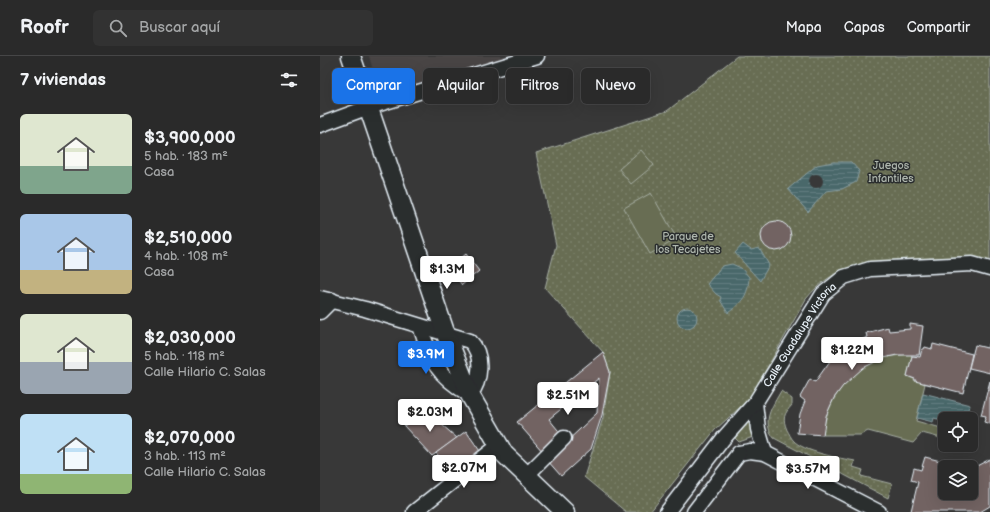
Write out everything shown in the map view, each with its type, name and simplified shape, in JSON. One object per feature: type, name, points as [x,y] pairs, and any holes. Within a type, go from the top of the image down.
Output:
[{"type":"main road","points":[[351,56],[446,332],[470,395],[498,446],[526,476],[565,512]]},
{"type":"street","points":[[320,125],[369,107],[537,56]]},
{"type":"street","name":"Calle Guadalupe Victoria","points":[[667,512],[723,439],[755,403],[823,294],[844,277],[870,269],[972,264],[990,269]]},
{"type":"street","points":[[320,312],[326,299],[446,332]]},
{"type":"street","points":[[420,326],[430,355],[436,367],[453,385],[470,395]]},
{"type":"street","points":[[755,403],[758,429],[765,453]]},
{"type":"street","points":[[526,476],[564,438]]},
{"type":"street","points":[[723,439],[730,441],[739,453]]},
{"type":"street","points":[[414,512],[498,446]]},
{"type":"street","points":[[694,512],[739,453],[750,451],[765,453],[879,512]]},
{"type":"shaded area","points":[[369,56],[507,56],[472,68],[423,68],[423,85],[415,87],[415,68],[372,68]]},
{"type":"green space","name":"Parque de los Tecajetes","points":[[737,56],[990,56],[990,264],[870,264],[843,270],[830,277],[818,286],[806,299],[750,398],[715,430],[650,512],[626,512],[584,477],[603,418],[610,372],[603,352],[545,288],[556,245],[536,153],[667,111]]},
{"type":"green space","points":[[641,150],[654,165],[631,184],[619,169]]},
{"type":"green space","points":[[651,193],[677,239],[650,254],[624,208]]},
{"type":"green space","points":[[910,354],[912,356],[907,376],[925,384],[916,421],[938,427],[938,437],[922,433],[913,443],[868,431],[860,435],[823,435],[829,410],[841,388],[850,378],[870,363],[892,356]]},
{"type":"green space","points":[[781,391],[792,399],[792,405],[787,411],[784,419],[787,430],[793,440],[805,448],[813,451],[855,461],[853,467],[863,470],[861,476],[892,484],[888,498],[774,438],[768,426],[768,420],[771,408]]},
{"type":"green space","points":[[749,420],[756,436],[739,442],[735,438]]},
{"type":"water","points":[[833,162],[851,162],[859,171],[856,182],[842,189],[826,191],[808,212],[788,189],[817,165]]},
{"type":"water","points":[[743,244],[751,250],[759,248],[769,265],[760,281],[735,253]]},
{"type":"water","points":[[732,264],[741,268],[749,277],[744,298],[728,313],[720,300],[721,297],[716,294],[707,284],[722,266]]},
{"type":"water","points":[[683,308],[691,308],[697,314],[697,322],[691,328],[683,328],[677,322],[677,314]]},
{"type":"water","points":[[923,393],[970,405],[968,412],[938,412],[938,419],[934,418],[933,422],[917,418]]},
{"type":"pier","points":[[813,174],[819,174],[823,178],[823,184],[819,188],[813,188],[809,184],[809,178]]},
{"type":"building","points":[[776,221],[787,225],[791,236],[787,247],[776,251],[765,247],[761,236],[765,225]]},
{"type":"building","points":[[466,254],[479,271],[462,285],[449,268]]},
{"type":"building","points":[[910,324],[923,326],[919,355],[897,355],[883,358],[863,368],[843,386],[834,398],[826,416],[823,435],[797,433],[800,414],[805,401],[800,397],[810,379],[815,382],[830,361],[827,358],[843,345],[846,348],[867,337],[866,333],[888,327],[889,331],[910,329]]},
{"type":"building","points":[[933,344],[972,354],[963,393],[915,381],[915,379],[907,376],[912,356],[920,357],[922,349],[925,347],[932,349]]},
{"type":"building","points":[[989,344],[990,373],[969,368],[975,345],[987,348]]},
{"type":"building","points":[[603,352],[610,372],[602,415],[591,449],[561,476],[547,460],[597,413],[599,378],[549,419],[562,435],[543,452],[517,422]]},
{"type":"building","points":[[990,381],[990,424],[984,422],[986,416],[981,415]]},
{"type":"building","points":[[426,411],[457,438],[432,456],[404,426]]},
{"type":"building","points":[[466,431],[482,454],[456,474],[436,453]]},
{"type":"building","points":[[925,457],[938,460],[938,500],[978,500],[978,465],[990,459],[990,506],[980,512],[911,511],[918,482],[911,480],[914,468],[921,470]]},
{"type":"park label","name":"Juegos Infantiles","points":[[891,171]]}]
